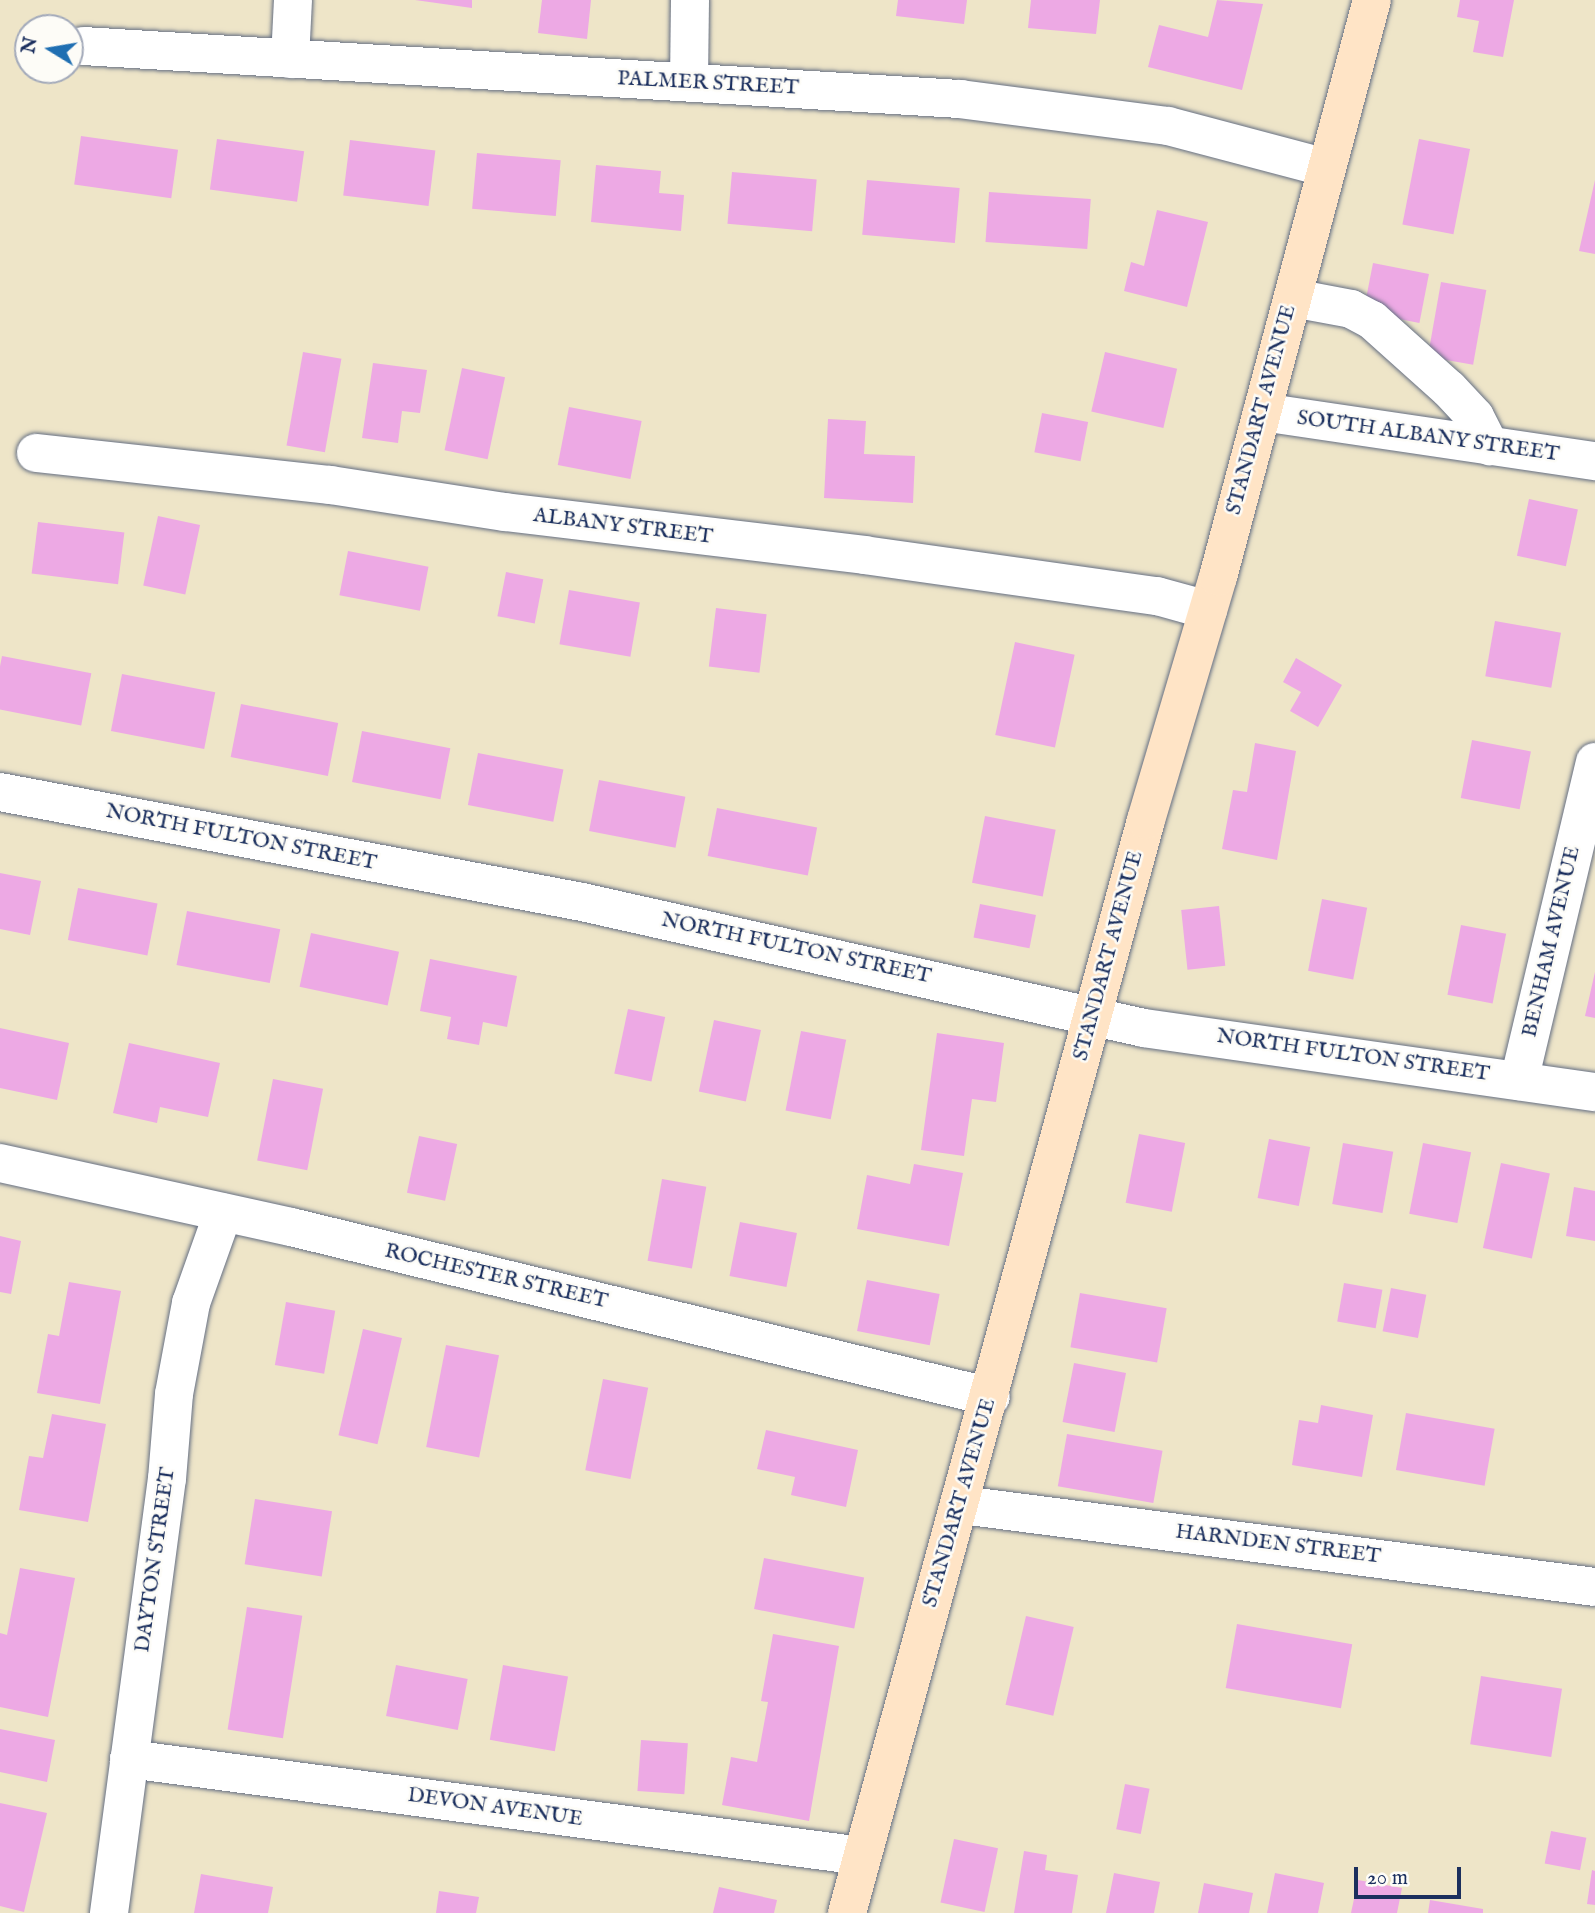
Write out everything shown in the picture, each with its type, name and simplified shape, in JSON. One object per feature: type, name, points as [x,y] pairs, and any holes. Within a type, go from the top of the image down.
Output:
[{"type":"street","points":[[290,59],[293,0]]},
{"type":"street","points":[[689,82],[690,0]]},
{"type":"street","name":"STANDART AVENUE","points":[[847,1913],[961,1505],[1092,1017],[1208,610],[1372,0]]},
{"type":"street","name":"PALMER STREET","points":[[84,46],[961,99],[1100,114],[1168,126],[1327,168]]},
{"type":"street","points":[[1293,298],[1350,309],[1372,320],[1475,417],[1490,446]]},
{"type":"street","name":"SOUTH ALBANY STREET","points":[[1262,412],[1595,461]]},
{"type":"street","name":"ALBANY STREET","points":[[36,453],[330,485],[505,512],[864,555],[1157,596],[1208,610]]},
{"type":"street","name":"BENHAM AVENUE","points":[[1519,1081],[1595,762]]},
{"type":"street","name":"NORTH FULTON STREET","points":[[0,792],[582,902],[1092,1017],[1595,1092]]},
{"type":"street","name":"ROCHESTER STREET","points":[[0,1163],[223,1213],[990,1397]]},
{"type":"street","name":"DAYTON STREET","points":[[109,1913],[167,1479],[174,1394],[191,1303],[223,1213]]},
{"type":"street","name":"HARNDEN STREET","points":[[961,1505],[1595,1587]]},
{"type":"street","name":"DEVON AVENUE","points":[[129,1759],[862,1856]]},
{"type":"building","points":[[415,0],[472,0],[472,8]]},
{"type":"building","points":[[542,0],[591,0],[587,39],[538,33]]},
{"type":"building","points":[[898,0],[967,0],[964,24],[896,16]]},
{"type":"building","points":[[1031,0],[1100,0],[1096,34],[1028,28]]},
{"type":"building","points":[[1217,0],[1263,4],[1242,90],[1148,67],[1159,25],[1208,37]]},
{"type":"building","points":[[1460,0],[1514,0],[1503,57],[1473,52],[1479,21],[1457,17]]},
{"type":"building","points":[[81,136],[178,150],[171,198],[74,185]]},
{"type":"building","points":[[217,139],[304,151],[297,202],[210,190]]},
{"type":"building","points":[[1419,139],[1470,149],[1453,234],[1402,224]]},
{"type":"building","points":[[350,140],[435,150],[429,206],[343,196]]},
{"type":"building","points":[[477,153],[561,160],[556,216],[472,209]]},
{"type":"building","points":[[596,165],[661,171],[659,193],[684,195],[681,231],[591,222]]},
{"type":"building","points":[[732,172],[817,179],[812,231],[727,224]]},
{"type":"building","points":[[867,180],[960,188],[955,243],[862,235]]},
{"type":"building","points":[[1595,180],[1595,254],[1579,251]]},
{"type":"building","points":[[989,192],[1091,199],[1087,249],[986,242]]},
{"type":"building","points":[[1157,210],[1208,222],[1187,307],[1124,291],[1131,262],[1144,266]]},
{"type":"building","points":[[1373,263],[1429,274],[1419,323],[1363,312]]},
{"type":"building","points":[[1441,282],[1486,290],[1473,365],[1428,357]]},
{"type":"building","points":[[303,352],[341,359],[325,452],[287,446]]},
{"type":"building","points":[[1105,352],[1177,369],[1163,428],[1091,411]]},
{"type":"building","points":[[373,363],[427,370],[420,413],[402,411],[398,443],[362,438]]},
{"type":"building","points":[[462,368],[505,377],[488,459],[445,450]]},
{"type":"building","points":[[569,407],[642,421],[630,479],[558,465]]},
{"type":"building","points":[[1042,413],[1088,422],[1081,461],[1034,452]]},
{"type":"building","points":[[828,419],[866,421],[864,454],[915,456],[913,503],[824,498]]},
{"type":"building","points":[[1529,499],[1578,509],[1566,566],[1517,556]]},
{"type":"building","points":[[158,516],[200,525],[185,594],[143,585]]},
{"type":"building","points":[[38,522],[124,533],[118,584],[32,574]]},
{"type":"building","points":[[348,551],[428,567],[420,611],[339,595]]},
{"type":"building","points":[[506,572],[543,579],[535,623],[497,616]]},
{"type":"building","points":[[569,590],[640,603],[630,657],[559,644]]},
{"type":"building","points":[[716,608],[767,614],[759,673],[709,667]]},
{"type":"building","points":[[1495,621],[1561,633],[1551,688],[1485,676]]},
{"type":"building","points":[[1015,642],[1075,655],[1055,748],[995,735]]},
{"type":"building","points":[[2,656],[91,673],[81,725],[0,710]]},
{"type":"building","points":[[1296,658],[1342,685],[1318,727],[1290,711],[1301,692],[1283,682]]},
{"type":"building","points":[[122,674],[215,692],[204,749],[111,731]]},
{"type":"building","points":[[241,704],[338,723],[328,776],[231,757]]},
{"type":"building","points":[[362,731],[450,748],[440,799],[352,782]]},
{"type":"building","points":[[1472,740],[1531,751],[1520,809],[1461,798]]},
{"type":"building","points":[[1255,743],[1296,751],[1277,860],[1222,849],[1233,790],[1247,792]]},
{"type":"building","points":[[478,753],[563,770],[553,822],[468,805]]},
{"type":"building","points":[[599,780],[685,797],[675,848],[589,831]]},
{"type":"building","points":[[717,808],[817,827],[808,876],[708,856]]},
{"type":"building","points":[[985,816],[1056,830],[1043,896],[972,883]]},
{"type":"building","points":[[0,873],[41,881],[30,935],[0,929]]},
{"type":"building","points":[[78,888],[158,903],[147,955],[68,940]]},
{"type":"building","points":[[1322,899],[1367,908],[1353,979],[1308,971]]},
{"type":"building","points":[[980,904],[1036,915],[1029,948],[974,937]]},
{"type":"building","points":[[1219,906],[1225,966],[1187,970],[1181,910]]},
{"type":"building","points":[[187,911],[280,929],[270,983],[177,965]]},
{"type":"building","points":[[1461,925],[1506,934],[1493,1003],[1447,995]]},
{"type":"building","points":[[311,933],[399,952],[388,1006],[300,987]]},
{"type":"building","points":[[430,959],[517,976],[507,1027],[483,1022],[479,1045],[447,1039],[451,1017],[420,1011]]},
{"type":"building","points":[[1595,972],[1595,1018],[1585,1016]]},
{"type":"building","points":[[628,1009],[665,1017],[651,1081],[614,1074]]},
{"type":"building","points":[[714,1020],[761,1030],[746,1101],[699,1091]]},
{"type":"building","points":[[0,1028],[69,1043],[57,1100],[0,1088]]},
{"type":"building","points":[[801,1031],[846,1040],[831,1119],[786,1111]]},
{"type":"building","points":[[937,1033],[1004,1043],[996,1102],[972,1099],[964,1156],[921,1150]]},
{"type":"building","points":[[129,1043],[220,1063],[208,1117],[160,1107],[157,1123],[113,1113]]},
{"type":"building","points":[[273,1079],[323,1089],[307,1170],[257,1160]]},
{"type":"building","points":[[1139,1134],[1185,1143],[1172,1212],[1126,1203]]},
{"type":"building","points":[[419,1136],[457,1144],[445,1201],[407,1193]]},
{"type":"building","points":[[1269,1139],[1310,1147],[1299,1206],[1258,1198]]},
{"type":"building","points":[[1343,1143],[1393,1152],[1382,1213],[1332,1204]]},
{"type":"building","points":[[1423,1143],[1471,1152],[1457,1223],[1409,1214]]},
{"type":"building","points":[[1501,1163],[1550,1173],[1532,1258],[1483,1248]]},
{"type":"building","points":[[914,1164],[963,1173],[949,1246],[857,1229],[867,1175],[910,1184]]},
{"type":"building","points":[[662,1179],[706,1187],[692,1269],[648,1261]]},
{"type":"building","points":[[1574,1187],[1595,1191],[1595,1241],[1566,1236]]},
{"type":"building","points":[[740,1222],[797,1233],[786,1287],[730,1276]]},
{"type":"building","points":[[0,1236],[21,1241],[11,1294],[0,1292]]},
{"type":"building","points":[[867,1280],[940,1294],[930,1345],[857,1331]]},
{"type":"building","points":[[69,1282],[121,1291],[100,1404],[37,1393],[48,1334],[59,1336]]},
{"type":"building","points":[[1344,1283],[1382,1290],[1376,1328],[1337,1321]]},
{"type":"building","points":[[1391,1288],[1426,1295],[1418,1338],[1383,1331]]},
{"type":"building","points":[[1080,1293],[1167,1308],[1157,1362],[1070,1347]]},
{"type":"building","points":[[286,1302],[335,1311],[324,1374],[275,1365]]},
{"type":"building","points":[[363,1329],[402,1338],[377,1444],[338,1435]]},
{"type":"building","points":[[446,1345],[499,1355],[479,1457],[426,1447]]},
{"type":"building","points":[[1074,1363],[1126,1373],[1115,1432],[1063,1422]]},
{"type":"building","points":[[603,1379],[648,1388],[630,1479],[585,1470]]},
{"type":"building","points":[[1321,1405],[1373,1415],[1362,1477],[1292,1465],[1299,1420],[1318,1423]]},
{"type":"building","points":[[1406,1413],[1495,1429],[1485,1486],[1396,1470]]},
{"type":"building","points":[[52,1414],[106,1424],[88,1522],[19,1510],[29,1456],[43,1458]]},
{"type":"building","points":[[766,1430],[858,1450],[846,1507],[791,1495],[795,1477],[757,1469]]},
{"type":"building","points":[[1067,1434],[1163,1451],[1153,1503],[1058,1486]]},
{"type":"building","points":[[255,1499],[332,1511],[322,1576],[245,1564]]},
{"type":"building","points":[[764,1558],[864,1577],[854,1629],[754,1609]]},
{"type":"building","points":[[20,1568],[75,1578],[48,1717],[0,1707],[0,1633],[7,1635]]},
{"type":"building","points":[[247,1607],[302,1616],[283,1738],[228,1729]]},
{"type":"building","points":[[1026,1616],[1074,1627],[1053,1716],[1006,1705]]},
{"type":"building","points":[[1237,1624],[1352,1644],[1341,1708],[1226,1688]]},
{"type":"building","points":[[773,1634],[839,1646],[809,1821],[722,1805],[731,1757],[757,1762],[768,1702],[761,1701]]},
{"type":"building","points":[[396,1665],[468,1679],[458,1730],[386,1716]]},
{"type":"building","points":[[503,1665],[568,1676],[555,1751],[490,1740]]},
{"type":"building","points":[[1481,1676],[1562,1689],[1551,1757],[1470,1744]]},
{"type":"building","points":[[0,1729],[55,1740],[47,1782],[0,1772]]},
{"type":"building","points":[[641,1740],[688,1743],[684,1794],[637,1791]]},
{"type":"building","points":[[1125,1784],[1150,1789],[1141,1834],[1116,1829]]},
{"type":"building","points":[[0,1803],[47,1813],[24,1912],[0,1906]]},
{"type":"building","points":[[1551,1831],[1586,1838],[1580,1870],[1545,1863]]},
{"type":"building","points":[[954,1839],[998,1848],[985,1912],[940,1903]]},
{"type":"building","points":[[1024,1851],[1047,1855],[1045,1870],[1078,1875],[1072,1913],[1014,1913]]},
{"type":"building","points":[[1592,1870],[1595,1871],[1595,1905],[1587,1904]]},
{"type":"building","points":[[1114,1873],[1160,1882],[1154,1913],[1106,1913]]},
{"type":"building","points":[[1275,1873],[1324,1883],[1318,1913],[1267,1913]]},
{"type":"building","points":[[201,1874],[273,1887],[268,1913],[194,1913]]},
{"type":"building","points":[[1358,1880],[1402,1888],[1397,1913],[1351,1913]]},
{"type":"building","points":[[1204,1883],[1253,1893],[1249,1913],[1198,1913]]},
{"type":"building","points":[[719,1887],[777,1900],[774,1913],[713,1913]]},
{"type":"building","points":[[439,1891],[479,1897],[476,1913],[436,1913]]},
{"type":"building","points":[[1430,1900],[1483,1909],[1483,1913],[1428,1913]]}]
